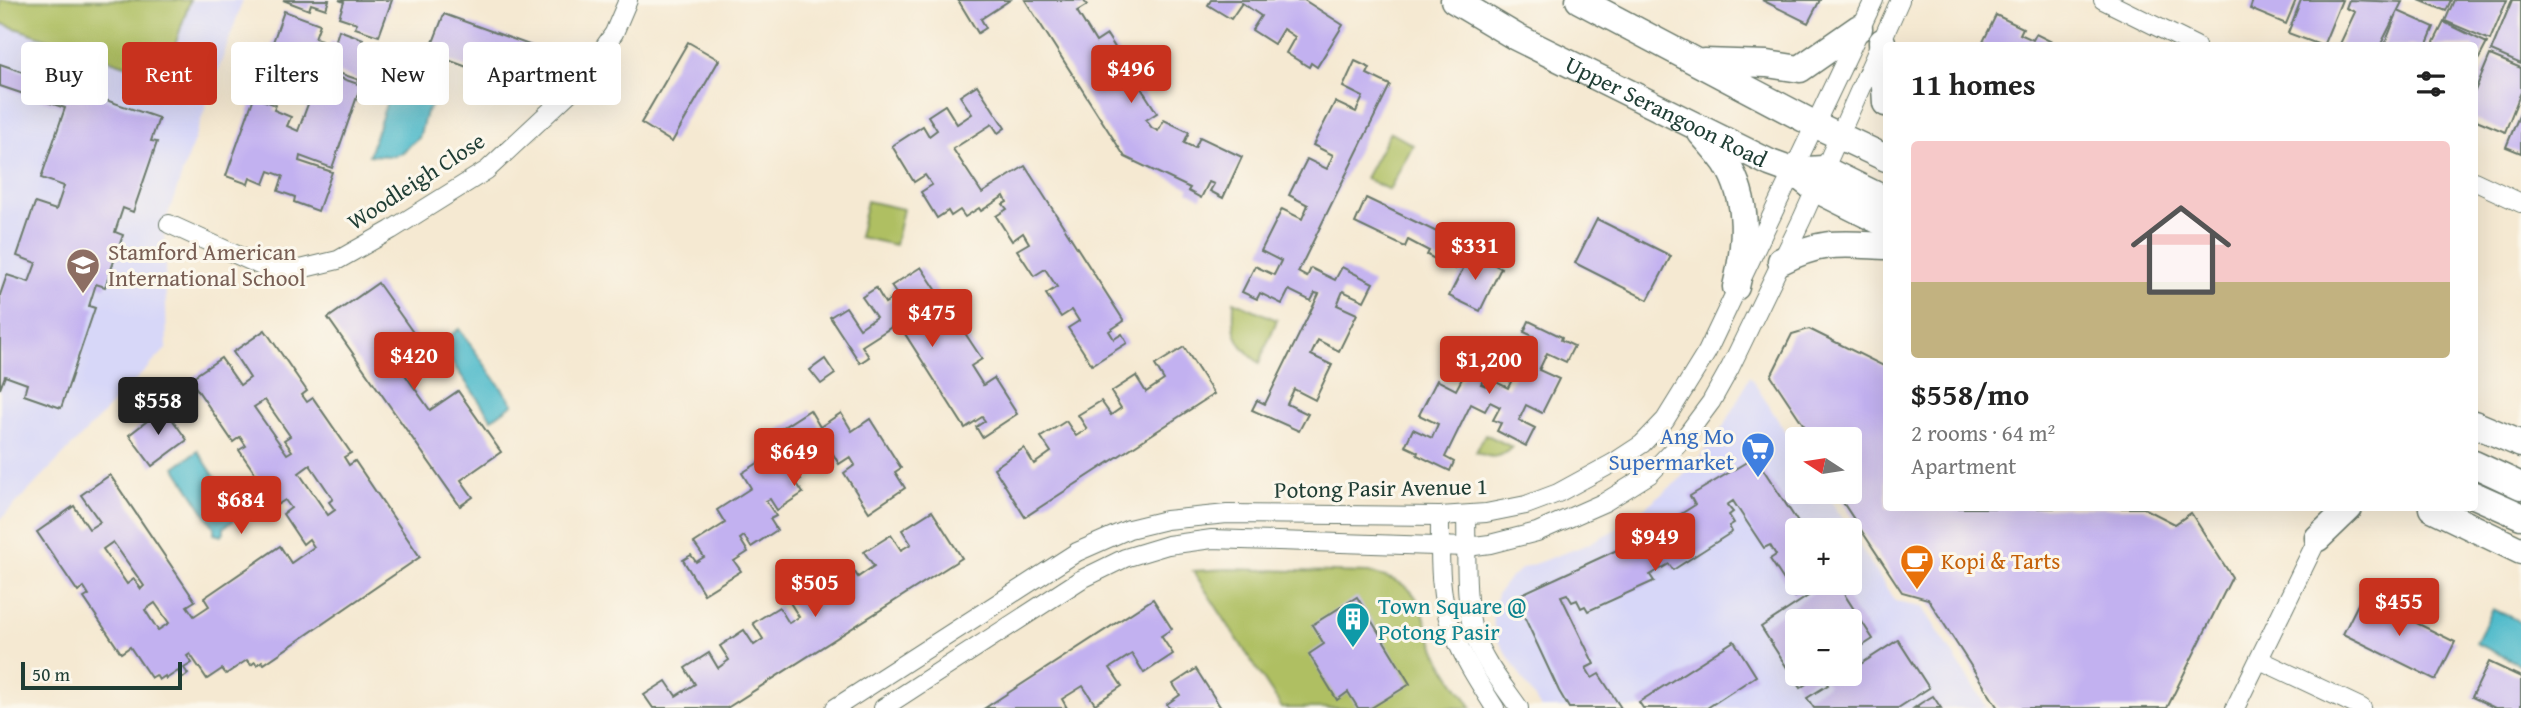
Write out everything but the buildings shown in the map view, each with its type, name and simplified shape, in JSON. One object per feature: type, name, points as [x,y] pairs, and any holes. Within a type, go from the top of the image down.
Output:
[{"type":"main road","name":"Upper Serangoon Road","points":[[1454,0],[1516,37],[1770,163],[1883,199]]},
{"type":"main road","points":[[1579,0],[1814,124],[1883,157]]},
{"type":"main road","points":[[1699,62],[1766,64],[1800,69],[1870,35],[1883,90]]},
{"type":"main road","points":[[1696,127],[1727,164],[1743,201],[1742,259],[1736,287]]},
{"type":"main road","points":[[1819,178],[1883,222]]},
{"type":"main road","points":[[1781,261],[1830,244],[1883,246]]},
{"type":"main road","points":[[2478,426],[2521,444]]},
{"type":"main road","points":[[2478,466],[2521,486]]},
{"type":"main road","points":[[2478,497],[2521,516]]},
{"type":"main road","points":[[2318,538],[2322,511]]},
{"type":"main road","points":[[2318,538],[2345,511]]},
{"type":"main road","points":[[2438,511],[2521,551]]},
{"type":"street","name":"Woodleigh Close","points":[[169,224],[268,269],[292,271],[338,260],[486,170],[578,85],[614,33],[628,0]]},
{"type":"street","points":[[883,708],[1080,580],[1125,558],[1168,545],[1212,539],[1467,547],[1490,544],[1537,532],[1605,502],[1650,474],[1685,438],[1711,402],[1781,261],[1839,136],[1870,35],[1874,0]]},
{"type":"street","points":[[1870,35],[1900,0]]},
{"type":"street","points":[[2103,0],[2188,42]]},
{"type":"street","name":"Potong Pasir Avenue 1","points":[[835,708],[1056,564],[1129,529],[1166,520],[1227,514],[1440,516],[1486,513],[1526,505],[1558,493],[1613,463],[1642,444],[1665,420],[1707,352],[1736,287],[1778,207],[1814,124],[1870,35]]},
{"type":"street","points":[[2478,183],[2521,203]]},
{"type":"street","points":[[1466,515],[1474,633],[1486,659],[1519,708]]},
{"type":"street","points":[[1440,516],[1443,586],[1452,629],[1469,666],[1494,708]]},
{"type":"street","points":[[2235,708],[2318,538]]},
{"type":"street","points":[[2260,660],[2362,708]]},
{"type":"shaded area","name":"Stamford American International School","points":[[0,0],[243,0],[217,74],[217,42],[122,42],[122,105],[206,105],[164,226],[167,348],[0,520]]},
{"type":"shaded area","points":[[1750,376],[1785,431],[1785,504],[1833,504],[1842,518],[1785,518],[1785,595],[1862,595],[1862,550],[1895,601],[1922,606],[1987,708],[1541,708],[1496,637],[1492,615],[1497,594],[1509,578],[1523,568],[1586,545],[1620,527],[1678,481],[1726,423]]},
{"type":"green space","points":[[0,0],[190,0],[176,42],[122,42],[122,64],[108,59],[108,42],[57,42],[0,23]]},
{"type":"green space","points":[[1390,132],[1413,145],[1389,190],[1365,178]]},
{"type":"green space","points":[[867,201],[903,209],[895,245],[859,237]]},
{"type":"green space","points":[[1234,301],[1277,320],[1259,363],[1244,349],[1236,336]]},
{"type":"green space","points":[[1485,434],[1512,447],[1495,457],[1476,452]]},
{"type":"green space","points":[[1229,569],[1369,573],[1401,584],[1411,591],[1417,600],[1441,659],[1472,708],[1282,708],[1193,571]]},
{"type":"water","points":[[386,105],[432,105],[426,112],[419,138],[403,153],[391,156],[369,155]]},
{"type":"water","points":[[459,329],[513,404],[492,419],[439,344]]},
{"type":"water","points":[[198,451],[240,516],[224,527],[221,536],[214,534],[214,527],[175,467]]},
{"type":"water","points":[[2493,609],[2521,622],[2521,665],[2476,643]]},
{"type":"place","name":"Stamford American International School","points":[[83,295]]},
{"type":"place","name":"Ang Mo Supermarket","points":[[1758,479]]},
{"type":"place","name":"Kopi & Tarts","points":[[1917,591]]},
{"type":"place","name":"Town Square @ Potong Pasir","points":[[1353,649]]}]
